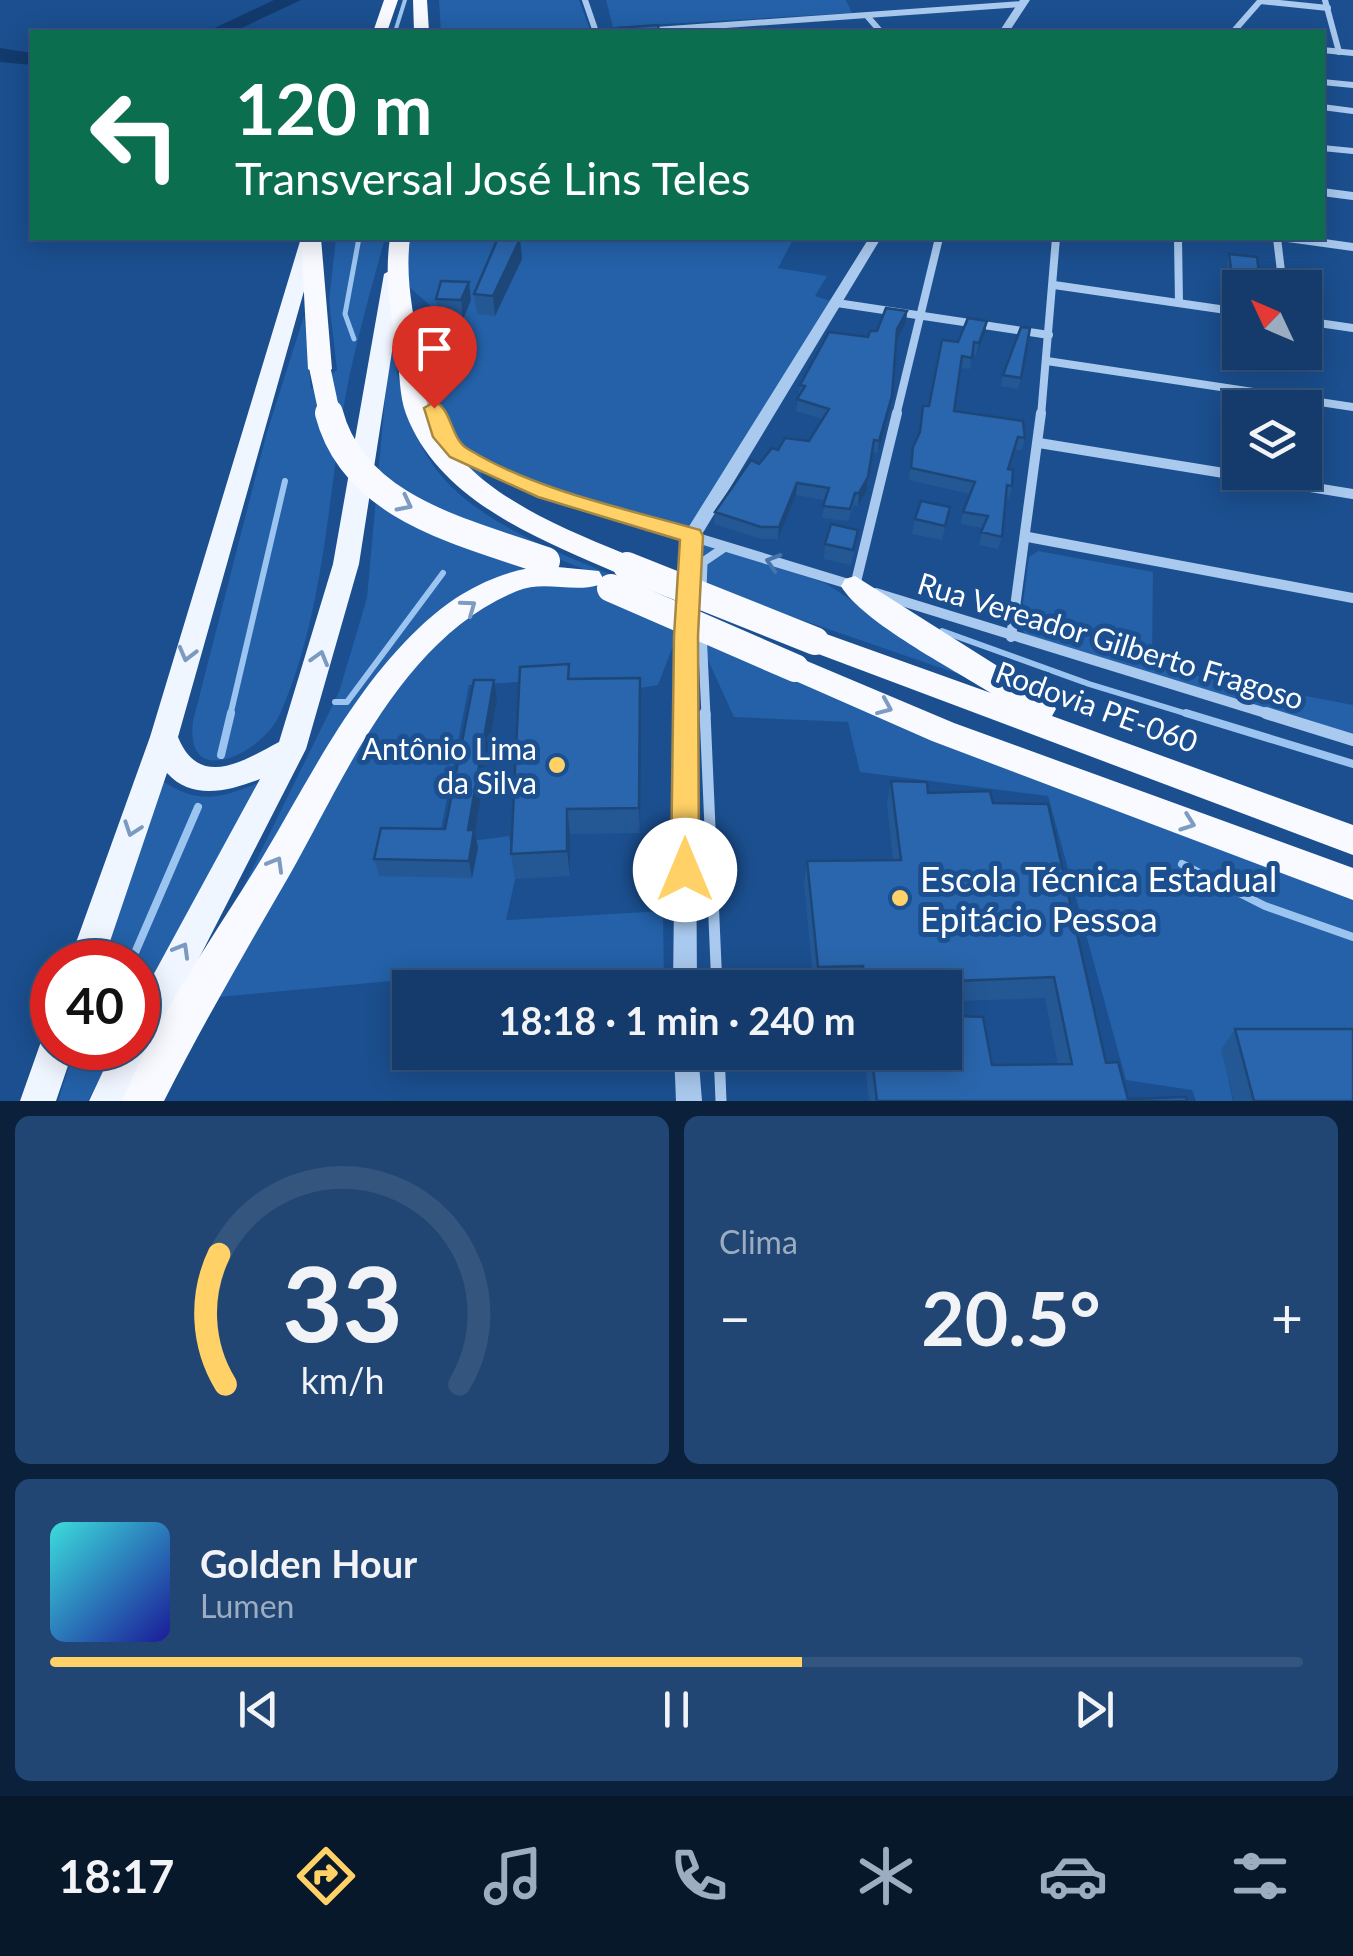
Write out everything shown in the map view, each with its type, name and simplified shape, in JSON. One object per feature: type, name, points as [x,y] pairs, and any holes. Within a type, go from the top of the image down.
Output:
[{"type":"highway","points":[[381,30],[391,0]]},
{"type":"highway","points":[[420,0],[422,30]]},
{"type":"highway","points":[[311,240],[320,369],[329,414],[344,451],[376,486],[429,516],[546,561],[609,578]]},
{"type":"highway","points":[[400,240],[394,274],[419,416],[455,468],[609,578],[795,668],[943,732],[1353,884]]},
{"type":"highway","points":[[142,1101],[336,760],[386,683],[424,642],[502,585],[548,576],[609,578]]},
{"type":"highway","name":"Rodovia PE-060","points":[[609,578],[815,641],[1353,840]]},
{"type":"highway","points":[[855,586],[888,614],[1092,742]]},
{"type":"main road","points":[[94,940],[164,737],[210,570],[310,240]]},
{"type":"main road","points":[[160,995],[290,750],[346,564],[394,274]]},
{"type":"main road","points":[[164,737],[177,768],[203,780],[244,773],[290,750]]},
{"type":"main road","points":[[38,1101],[49,1070]]},
{"type":"main road","points":[[107,1101],[122,1070]]},
{"type":"street","points":[[585,0],[595,30]]},
{"type":"street","points":[[988,0],[996,6]]},
{"type":"street","points":[[1235,30],[1260,1],[1326,4],[1339,52]]},
{"type":"street","points":[[713,30],[1024,2]]},
{"type":"street","points":[[1005,30],[1024,2]]},
{"type":"street","points":[[868,18],[879,30]]},
{"type":"street","points":[[1325,50],[1353,53]]},
{"type":"street","points":[[1325,82],[1353,85]]},
{"type":"street","points":[[1325,107],[1353,110]]},
{"type":"street","points":[[1325,148],[1353,151]]},
{"type":"street","points":[[1325,192],[1353,196]]},
{"type":"street","points":[[684,970],[686,636],[692,536],[875,240]]},
{"type":"street","points":[[855,586],[938,240]]},
{"type":"street","points":[[1011,636],[1039,443],[1056,240]]},
{"type":"street","points":[[1178,240],[1179,303]]},
{"type":"street","points":[[1277,240],[1280,270]]},
{"type":"street","points":[[1302,240],[1353,247]]},
{"type":"street","points":[[1054,286],[1222,309]]},
{"type":"street","points":[[837,303],[1049,335]]},
{"type":"street","points":[[1322,323],[1353,328]]},
{"type":"street","name":"Rua Vereador Gilberto Fragoso","points":[[407,346],[444,437],[458,453],[546,492],[1353,740]]},
{"type":"street","points":[[1047,361],[1353,407]]},
{"type":"street","points":[[1039,443],[1353,494]]},
{"type":"street","points":[[1028,537],[1353,598]]},
{"type":"street","points":[[715,970],[702,560],[706,554],[725,547]]},
{"type":"street","points":[[687,1070],[689,1101]]},
{"type":"street","points":[[720,1070],[722,1101]]},
{"type":"shaded area","points":[[439,0],[579,0],[590,30],[441,30]]},
{"type":"shaded area","points":[[606,0],[846,0],[852,13],[613,27]]},
{"type":"shaded area","points":[[336,240],[384,240],[346,393],[314,605],[294,679],[280,714],[258,741],[227,759],[212,760],[201,756],[193,743],[193,721],[267,432],[304,316],[311,389],[337,370],[329,301]]},
{"type":"shaded area","points":[[400,240],[793,240],[778,268],[827,276],[815,296],[837,303],[692,536],[548,488],[474,452],[489,496],[419,416],[407,347],[432,307],[394,274]]},
{"type":"shaded area","points":[[390,343],[415,432],[447,482],[470,503],[526,537],[643,588],[601,576],[444,513],[428,531],[531,572],[442,614],[238,898],[339,692],[367,598]]},
{"type":"shaded area","points":[[699,542],[825,583],[973,679],[732,596],[692,578]]},
{"type":"shaded area","points":[[1038,551],[1153,572],[1152,667],[1353,705],[1353,736],[1025,634],[1020,626],[1029,557]]},
{"type":"shaded area","points":[[564,567],[683,620],[658,685],[597,695],[597,677],[469,685],[440,835],[479,840],[509,836],[516,875],[506,920],[663,911],[664,970],[392,970],[392,981],[197,999],[400,673],[503,591]]},
{"type":"shaded area","points":[[718,635],[1353,879],[1353,1049],[1222,1050],[1233,1101],[1196,1101],[1192,1090],[1126,1080],[1048,796],[860,772],[848,722],[734,717],[702,647]]},
{"type":"shaded area","points":[[159,779],[185,793],[207,797],[258,783],[160,963],[160,940],[108,940]]},
{"type":"shaded area","points":[[68,1070],[104,1070],[88,1101],[58,1101]]},
{"type":"building","points":[[658,25],[659,30],[619,30]]},
{"type":"building","points":[[497,240],[520,240],[493,296],[474,294]]},
{"type":"building","points":[[1229,254],[1257,257],[1259,270],[1231,270]]},
{"type":"building","points":[[441,281],[469,282],[461,300],[436,299]]},
{"type":"building","points":[[886,308],[907,311],[897,329],[892,396],[879,441],[874,440],[868,477],[859,493],[855,493],[850,509],[823,506],[829,488],[797,483],[779,527],[761,527],[715,512],[751,460],[759,464],[772,448],[778,450],[785,438],[809,441],[829,409],[797,399],[805,386],[800,385],[829,332],[868,337],[870,331],[877,331]]},
{"type":"building","points":[[968,318],[987,321],[979,343],[974,342],[972,358],[962,356],[954,411],[1023,421],[1025,438],[1018,437],[1008,469],[1013,470],[1012,486],[1007,485],[1002,537],[981,532],[988,516],[963,512],[975,482],[911,468],[942,340],[958,342]]},
{"type":"building","points":[[1021,327],[1030,328],[1021,378],[1003,375]]},
{"type":"building","points":[[921,501],[950,507],[945,526],[915,519]]},
{"type":"building","points":[[831,524],[858,530],[853,550],[825,544]]},
{"type":"building","points":[[569,664],[568,679],[640,678],[639,808],[567,809],[567,851],[511,854],[520,667]]},
{"type":"building","points":[[474,680],[494,680],[468,830],[474,830],[469,861],[374,859],[381,828],[445,829]]},
{"type":"building","points":[[891,781],[927,782],[928,793],[990,791],[993,803],[1048,804],[1106,1063],[1118,1062],[1128,1099],[1186,1097],[1187,1101],[877,1101],[873,1070],[962,1070],[962,1016],[983,1017],[992,1065],[1072,1064],[1054,977],[962,981],[962,970],[818,967],[807,861],[901,860]]},
{"type":"building","points":[[1235,1029],[1353,1029],[1353,1101],[1254,1101]]},
{"type":"waterway","points":[[222,30],[291,0]]},
{"type":"waterway","points":[[396,30],[405,0]]},
{"type":"waterway","points":[[0,55],[30,59]]},
{"type":"waterway","points":[[354,339],[345,314],[359,240]]},
{"type":"waterway","points":[[230,716],[285,481]]},
{"type":"waterway","points":[[335,702],[347,702],[443,573]]},
{"type":"waterway","points":[[942,631],[1089,684],[1194,716]]},
{"type":"waterway","points":[[221,755],[231,713]]},
{"type":"waterway","points":[[1186,713],[1353,764]]},
{"type":"waterway","points":[[141,940],[198,807]]},
{"type":"waterway","points":[[1182,864],[1265,906],[1353,937]]},
{"type":"place","name":"Antônio Lima da Silva","points":[[557,765]]},
{"type":"place","name":"Escola Técnica Estadual Epitácio Pessoa","points":[[900,898]]},
{"type":"route","points":[[434,408],[444,437],[458,453],[546,492],[692,536],[686,636],[685,870]]}]
